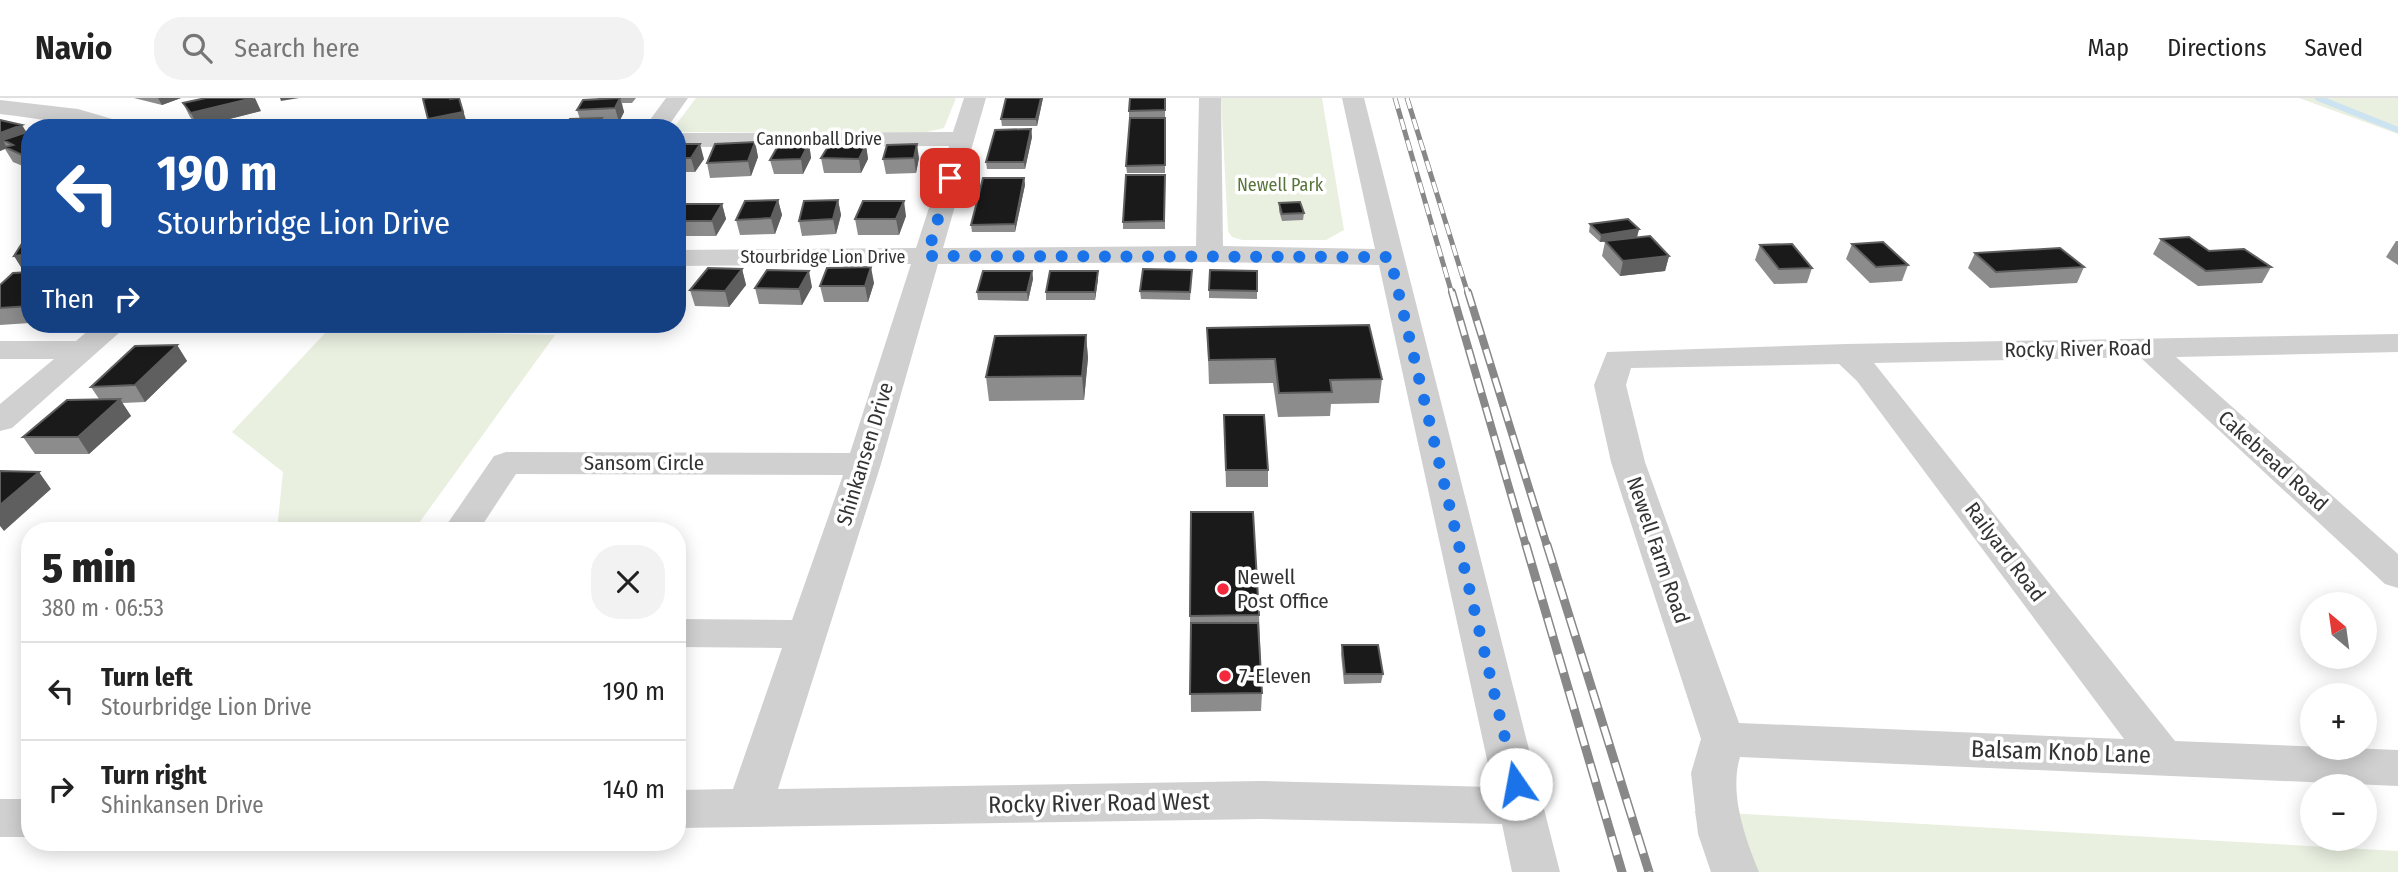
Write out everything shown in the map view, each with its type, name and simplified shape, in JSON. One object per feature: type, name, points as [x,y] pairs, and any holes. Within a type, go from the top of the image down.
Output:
[{"type":"street","points":[[662,119],[677,98]]},
{"type":"street","name":"Shinkansen Drive","points":[[749,808],[864,464],[902,330],[975,98]]},
{"type":"street","points":[[1209,254],[1210,98]]},
{"type":"street","points":[[1353,98],[1536,872]]},
{"type":"street","points":[[0,107],[88,119]]},
{"type":"street","name":"Cannonball Drive","points":[[686,140],[961,139]]},
{"type":"street","name":"Stourbridge Lion Drive","points":[[686,258],[1209,254],[1390,257]]},
{"type":"street","points":[[0,421],[104,333]]},
{"type":"street","name":"Rocky River Road","points":[[1757,355],[2398,342]]},
{"type":"street","name":"Cakebread Road","points":[[2148,348],[2398,575]]},
{"type":"street","points":[[0,350],[84,350]]},
{"type":"street","name":"Railyard Road","points":[[1846,353],[1868,374],[2161,755]]},
{"type":"street","name":"Newell Farm Road","points":[[1723,739],[1628,462],[1610,385],[1618,359],[1757,355]]},
{"type":"street","name":"Sansom Circle","points":[[466,522],[506,463],[864,464]]},
{"type":"street","points":[[686,634],[806,634]]},
{"type":"street","points":[[1723,739],[1713,773],[1721,834],[1735,872]]},
{"type":"street","name":"Balsam Knob Lane","points":[[1723,739],[2161,755],[2398,768]]},
{"type":"street","name":"Rocky River Road West","points":[[686,809],[1262,800],[1521,806]]},
{"type":"street","points":[[0,818],[21,818]]},
{"type":"green space","points":[[696,98],[956,98],[944,128],[927,132],[686,132],[686,119],[680,119]]},
{"type":"green space","name":"Newell Park","points":[[1221,98],[1322,98],[1344,230],[1326,240],[1242,240],[1232,237],[1228,231]]},
{"type":"green space","points":[[2299,98],[2398,98],[2398,134]]},
{"type":"green space","points":[[325,333],[555,335],[420,522],[278,522],[283,472],[232,432]]},
{"type":"green space","points":[[1694,811],[2300,845],[2300,851],[2398,851],[2398,872],[1711,872]]},
{"type":"building","points":[[206,98],[253,98],[191,113],[183,103]]},
{"type":"building","points":[[459,98],[463,112],[428,119],[423,99]]},
{"type":"building","points":[[620,98],[615,108],[577,110],[583,100]]},
{"type":"building","points":[[1006,98],[1041,98],[1036,119],[1001,119]]},
{"type":"building","points":[[1130,98],[1165,98],[1165,110],[1129,111]]},
{"type":"building","points":[[1130,118],[1165,118],[1165,165],[1126,166]]},
{"type":"building","points":[[0,120],[21,125],[21,125],[0,133]]},
{"type":"building","points":[[1031,129],[1024,162],[986,162],[995,130]]},
{"type":"building","points":[[21,134],[21,155],[5,147],[13,145],[3,140]]},
{"type":"building","points":[[755,142],[748,161],[707,163],[715,144]]},
{"type":"building","points":[[809,143],[801,159],[770,160],[779,144]]},
{"type":"building","points":[[686,144],[700,144],[691,158],[686,158]]},
{"type":"building","points":[[917,144],[914,158],[883,159],[887,145]]},
{"type":"building","points":[[829,145],[866,145],[859,159],[821,158]]},
{"type":"building","points":[[1126,175],[1165,175],[1164,221],[1123,222]]},
{"type":"building","points":[[983,178],[1024,178],[1015,224],[971,225]]},
{"type":"building","points":[[778,200],[771,218],[736,220],[745,201]]},
{"type":"building","points":[[838,200],[833,219],[799,221],[804,201]]},
{"type":"building","points":[[863,201],[904,201],[896,219],[855,219]]},
{"type":"building","points":[[1300,202],[1304,213],[1282,214],[1279,203]]},
{"type":"building","points":[[686,204],[722,204],[712,221],[686,221]]},
{"type":"building","points":[[1628,219],[1639,229],[1601,235],[1590,224]]},
{"type":"building","points":[[1650,236],[1669,256],[1623,261],[1605,241]]},
{"type":"building","points":[[2189,237],[2209,251],[2244,249],[2271,267],[2206,271],[2161,239]]},
{"type":"building","points":[[1883,242],[1908,265],[1876,267],[1852,244]]},
{"type":"building","points":[[1792,244],[1812,268],[1779,269],[1760,245]]},
{"type":"building","points":[[21,245],[21,255],[14,256]]},
{"type":"building","points":[[2060,248],[2084,267],[1996,272],[1975,253]]},
{"type":"building","points":[[871,267],[865,286],[820,286],[827,268]]},
{"type":"building","points":[[708,268],[742,269],[725,291],[690,290]]},
{"type":"building","points":[[1143,269],[1192,270],[1190,292],[1140,291]]},
{"type":"building","points":[[767,270],[809,271],[799,289],[755,288]]},
{"type":"building","points":[[1210,270],[1257,271],[1257,291],[1209,290]]},
{"type":"building","points":[[983,271],[1032,271],[1027,292],[977,292]]},
{"type":"building","points":[[1050,271],[1098,271],[1095,292],[1046,292]]},
{"type":"building","points":[[13,273],[21,273],[21,307],[0,308],[0,285]]},
{"type":"building","points":[[1369,325],[1382,379],[1330,380],[1332,392],[1279,393],[1275,359],[1209,360],[1207,328]]},
{"type":"building","points":[[1086,335],[1082,376],[986,377],[995,336]]},
{"type":"building","points":[[177,345],[135,385],[91,387],[135,346]]},
{"type":"building","points":[[120,399],[78,437],[23,437],[67,400]]},
{"type":"building","points":[[1224,415],[1264,415],[1268,470],[1226,470]]},
{"type":"building","points":[[0,471],[39,472],[0,505]]},
{"type":"building","name":"Newell Post Office","points":[[1191,512],[1253,512],[1259,615],[1190,616]]},
{"type":"building","name":"7-Eleven","points":[[1191,623],[1258,623],[1262,693],[1190,694]]},
{"type":"building","name":"7-Eleven","points":[[1342,645],[1378,645],[1383,674],[1345,674]]},
{"type":"waterway","points":[[2318,98],[2398,130]]},
{"type":"railway","points":[[1395,98],[1452,294]]},
{"type":"railway","points":[[1407,98],[1468,294]]},
{"type":"railway","points":[[1452,292],[1526,546]]},
{"type":"railway","points":[[1468,292],[1547,546]]},
{"type":"railway","points":[[1526,545],[1622,872]]},
{"type":"railway","points":[[1547,545],[1649,872]]},
{"type":"place","name":"Newell Post Office","points":[[1223,589]]},
{"type":"place","name":"7-Eleven","points":[[1225,676]]},
{"type":"route","points":[[950,178],[927,256],[1209,254],[1390,257],[1431,438],[1516,784]]}]
